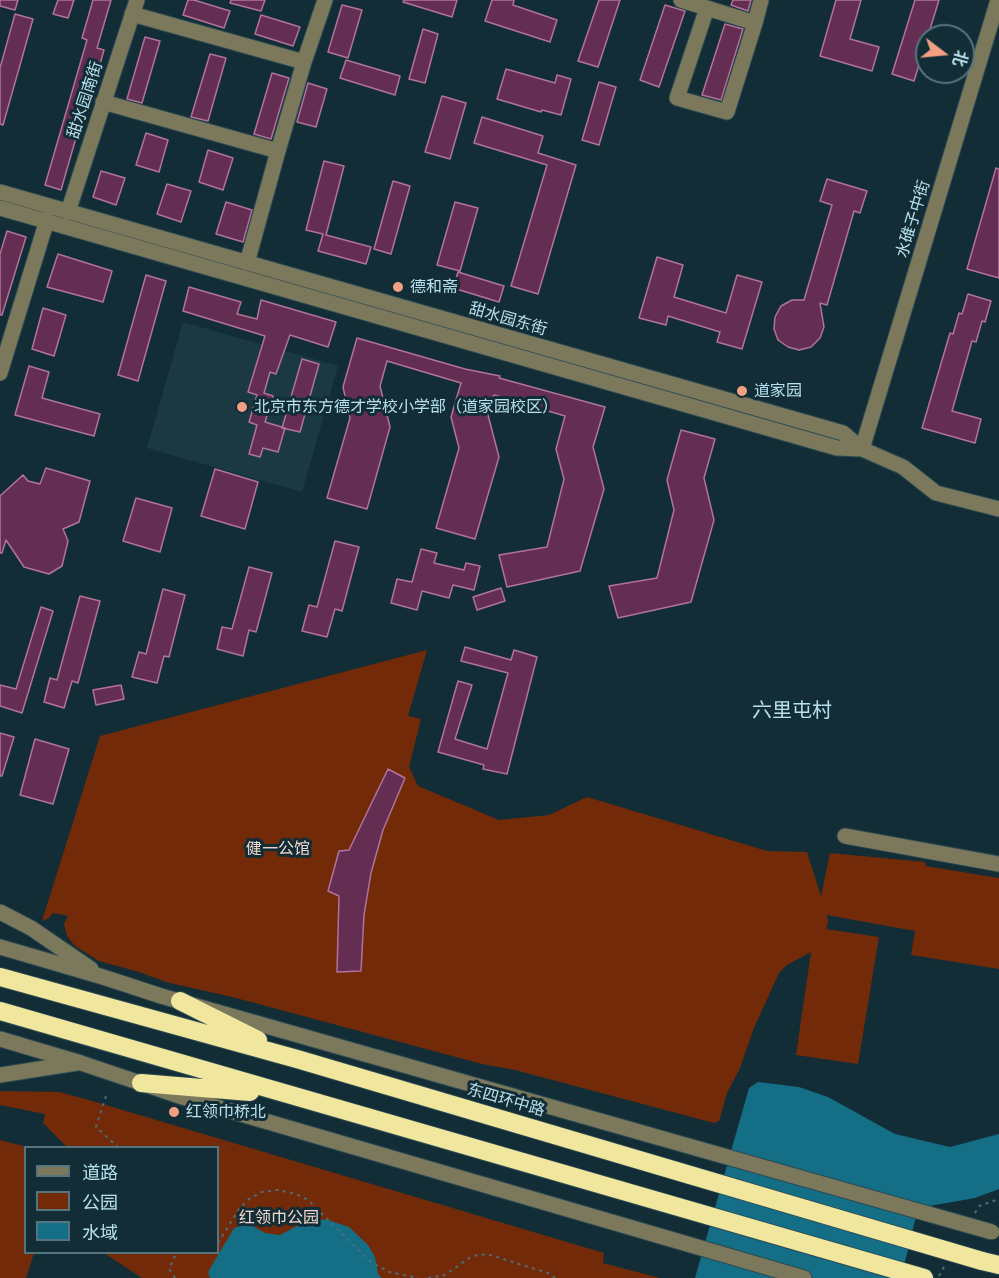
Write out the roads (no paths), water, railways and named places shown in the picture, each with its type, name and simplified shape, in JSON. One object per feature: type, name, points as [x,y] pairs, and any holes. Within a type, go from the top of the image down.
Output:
[{"type":"highway","name":"东四环中路","points":[[0,977],[297,1059],[991,1263]]},
{"type":"highway","points":[[180,1001],[297,1059]]},
{"type":"highway","points":[[0,1011],[924,1278]]},
{"type":"highway","points":[[141,1083],[289,1095]]},
{"type":"street","points":[[247,263],[304,62],[325,0]]},
{"type":"street","points":[[681,0],[754,23]]},
{"type":"street","points":[[707,8],[677,98],[727,112],[761,0]]},
{"type":"street","name":"水碓子中街","points":[[862,449],[998,0]]},
{"type":"street","points":[[135,7],[304,62]]},
{"type":"street","name":"甜水园南街","points":[[68,212],[135,7]]},
{"type":"street","points":[[103,102],[278,152]]},
{"type":"street","name":"甜水园东街","points":[[0,192],[843,433],[862,449],[903,467],[936,493],[999,509]]},
{"type":"street","name":"甜水园东街","points":[[0,208],[837,448],[862,449]]},
{"type":"street","points":[[0,373],[47,220]]},
{"type":"street","points":[[845,836],[999,864]]},
{"type":"street","points":[[0,912],[31,928],[104,977]]},
{"type":"street","name":"东四环中路","points":[[0,948],[996,1233]]},
{"type":"street","points":[[0,1039],[81,1063],[178,1096],[804,1278]]},
{"type":"street","points":[[0,1075],[81,1063]]},
{"type":"water","points":[[758,1082],[799,1087],[828,1097],[895,1134],[950,1147],[999,1134],[999,1189],[975,1198],[918,1208],[901,1278],[695,1278],[749,1088]]},
{"type":"water","points":[[310,1219],[328,1220],[349,1227],[368,1245],[375,1257],[378,1274],[382,1278],[210,1278],[208,1272],[234,1228],[248,1223],[265,1233],[280,1235]]},
{"type":"place","name":"德和斋","points":[[398,287]]},
{"type":"place","name":"道家园","points":[[742,391]]},
{"type":"place","name":"北京市东方德才学校小学部（道家园校区）","points":[[242,407]]},
{"type":"place","name":"红领巾桥北","points":[[174,1112]]},
{"type":"district","name":"六里屯村","points":[[792,711]]},
{"type":"park label","name":"健一公馆","points":[[278,849]]},
{"type":"park label","name":"红领巾公园","points":[[279,1218]]}]
